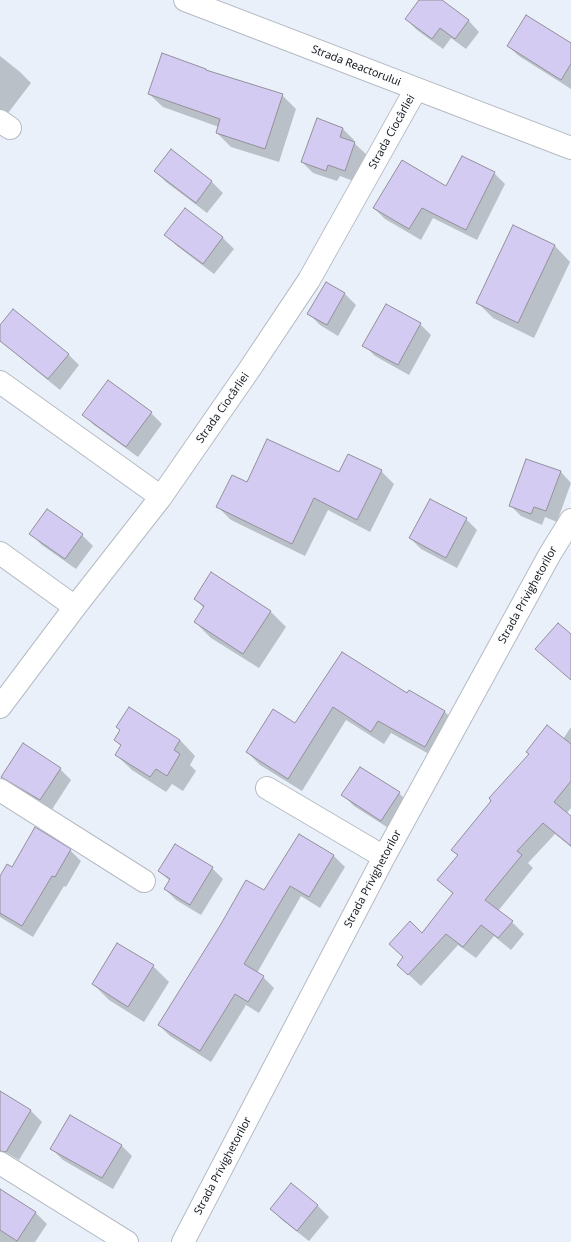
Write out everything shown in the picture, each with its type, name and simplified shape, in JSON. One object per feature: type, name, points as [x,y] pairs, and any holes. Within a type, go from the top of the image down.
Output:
[{"type":"street","name":"Strada Reactorului","points":[[186,0],[571,148]]},
{"type":"street","name":"Strada Ciocârliei","points":[[0,707],[75,607],[161,498],[249,370],[309,280],[416,89]]},
{"type":"street","points":[[0,382],[161,498]]},
{"type":"street","name":"Strada Privighetorilor","points":[[183,1242],[384,857],[550,554],[571,520]]},
{"type":"street","points":[[0,553],[75,607]]},
{"type":"street","points":[[267,788],[384,857]]},
{"type":"street","points":[[0,790],[144,882]]},
{"type":"street","points":[[0,1163],[127,1242]]},
{"type":"building","points":[[419,0],[442,0],[469,20],[455,39],[440,28],[432,39],[405,19]]},
{"type":"building","points":[[526,15],[571,43],[571,64],[561,80],[507,46]]},
{"type":"building","points":[[162,53],[206,70],[283,94],[265,149],[216,133],[220,119],[148,94]]},
{"type":"building","points":[[317,118],[343,128],[340,137],[355,142],[345,171],[328,165],[326,171],[301,162]]},
{"type":"building","points":[[171,149],[212,181],[196,203],[154,171]]},
{"type":"building","points":[[462,156],[495,172],[466,230],[422,208],[409,229],[373,208],[402,160],[446,186]]},
{"type":"building","points":[[185,208],[223,237],[203,264],[164,235]]},
{"type":"building","points":[[513,225],[555,245],[518,323],[476,303]]},
{"type":"building","points":[[326,282],[345,293],[327,325],[307,314]]},
{"type":"building","points":[[386,304],[421,323],[398,365],[362,346]]},
{"type":"building","points":[[13,309],[69,354],[48,379],[0,341],[0,325]]},
{"type":"building","points":[[108,380],[152,412],[126,447],[82,415]]},
{"type":"building","points":[[267,439],[339,472],[348,454],[382,470],[357,520],[314,498],[292,544],[216,507],[232,475],[247,482]]},
{"type":"building","points":[[526,459],[561,471],[546,511],[534,507],[531,514],[509,506]]},
{"type":"building","points":[[430,499],[467,518],[446,558],[409,538]]},
{"type":"building","points":[[47,509],[83,534],[65,559],[29,534]]},
{"type":"building","points":[[211,572],[271,611],[243,654],[194,622],[204,606],[194,599]]},
{"type":"building","points":[[558,623],[571,634],[571,680],[535,649]]},
{"type":"building","points":[[342,652],[407,693],[409,690],[445,711],[425,747],[378,721],[371,732],[333,707],[288,779],[246,752],[273,709],[295,723]]},
{"type":"building","points":[[129,707],[180,740],[174,750],[180,754],[167,776],[156,769],[150,777],[115,755],[121,745],[114,740],[120,730],[116,727]]},
{"type":"building","points":[[547,725],[571,744],[571,781],[554,802],[571,816],[571,846],[543,823],[517,851],[522,855],[485,900],[513,921],[498,938],[481,925],[463,947],[446,934],[408,975],[397,965],[403,957],[389,944],[410,921],[422,933],[453,893],[437,880],[458,855],[451,850],[491,801],[489,798],[529,754],[526,752]]},
{"type":"building","points":[[23,743],[61,768],[40,800],[1,777]]},
{"type":"building","points":[[360,767],[400,792],[381,821],[341,795]]},
{"type":"building","points":[[35,827],[71,849],[55,877],[52,876],[22,926],[0,913],[0,876],[7,864],[12,867]]},
{"type":"building","points":[[299,834],[334,855],[309,897],[290,886],[244,964],[264,976],[248,1002],[235,994],[200,1051],[158,1025],[221,924],[246,880],[264,890]]},
{"type":"building","points":[[175,844],[213,867],[190,905],[164,889],[170,879],[158,871]]},
{"type":"building","points":[[117,943],[154,965],[128,1007],[92,984]]},
{"type":"building","points":[[0,1091],[31,1110],[6,1152],[0,1151]]},
{"type":"building","points":[[70,1115],[122,1145],[102,1178],[50,1149]]},
{"type":"building","points":[[291,1183],[318,1205],[297,1231],[270,1209]]},
{"type":"building","points":[[0,1189],[36,1212],[17,1241],[0,1230]]}]
